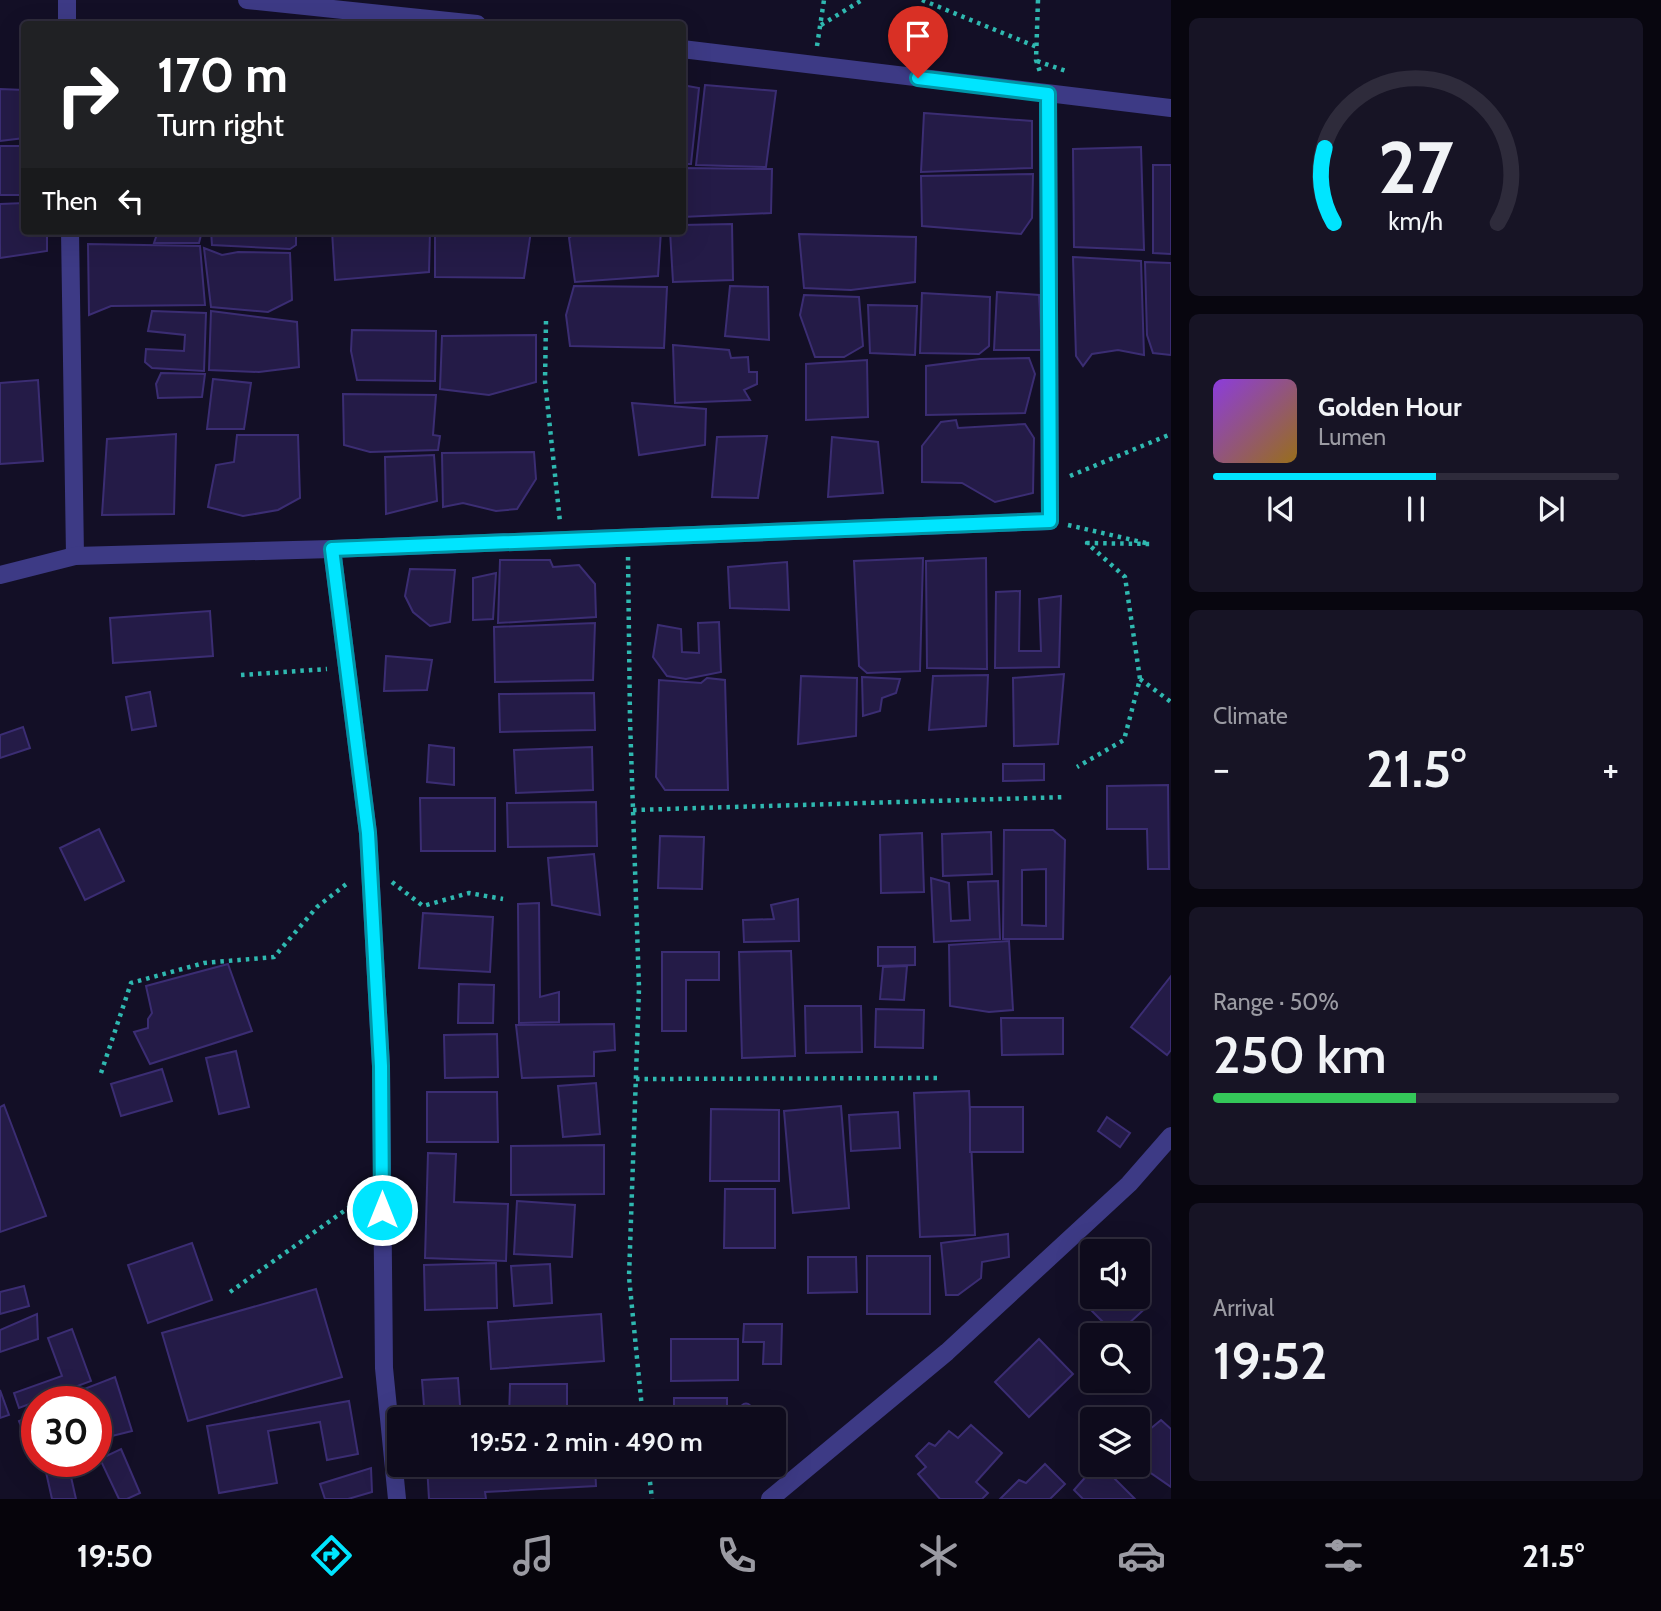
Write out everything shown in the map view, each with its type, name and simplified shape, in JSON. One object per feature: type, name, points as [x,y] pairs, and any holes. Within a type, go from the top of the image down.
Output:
[{"type":"street","points":[[67,0],[68,21]]},
{"type":"street","points":[[247,0],[392,7],[462,21]]},
{"type":"street","points":[[686,49],[1171,108]]},
{"type":"street","points":[[0,575],[75,556],[332,549],[1050,521],[1048,94]]},
{"type":"street","points":[[70,235],[75,556]]},
{"type":"street","points":[[332,549],[370,865],[381,1066],[384,1368],[397,1499]]},
{"type":"street","points":[[769,1499],[947,1352],[1129,1184],[1171,1136]]},
{"type":"path","points":[[814,64],[824,0]]},
{"type":"path","points":[[820,25],[862,0]]},
{"type":"path","points":[[922,0],[1037,47]]},
{"type":"path","points":[[1038,0],[1036,60],[1048,94]]},
{"type":"path","points":[[546,321],[545,381],[562,540]]},
{"type":"path","points":[[1050,485],[1171,435]]},
{"type":"path","points":[[1050,521],[1150,544],[1087,543],[1125,577],[1140,679],[1124,740],[1077,767]]},
{"type":"path","points":[[628,537],[639,988],[629,1277],[642,1407]]},
{"type":"path","points":[[241,675],[347,668]]},
{"type":"path","points":[[1140,679],[1171,702]]},
{"type":"path","points":[[633,810],[1066,797]]},
{"type":"path","points":[[101,1073],[131,983],[204,963],[274,957],[317,907],[370,865],[423,906],[469,893],[503,900]]},
{"type":"path","points":[[636,1079],[939,1078]]},
{"type":"path","points":[[230,1293],[382,1184]]},
{"type":"path","points":[[649,1477],[652,1499]]},
{"type":"building","points":[[705,85],[776,91],[766,167],[696,165]]},
{"type":"building","points":[[686,86],[699,88],[691,164],[686,164]]},
{"type":"building","points":[[0,89],[21,90],[21,138],[0,141]]},
{"type":"building","points":[[924,113],[1032,121],[1032,168],[921,172]]},
{"type":"building","points":[[0,146],[21,146],[21,195],[0,195]]},
{"type":"building","points":[[1141,147],[1144,250],[1074,247],[1073,149]]},
{"type":"building","points":[[1153,165],[1171,165],[1171,254],[1153,253]]},
{"type":"building","points":[[686,168],[772,169],[771,213],[686,217]]},
{"type":"building","points":[[1033,174],[1032,218],[1021,234],[922,226],[921,176]]},
{"type":"building","points":[[21,203],[21,235],[47,235],[47,251],[0,258],[0,204]]},
{"type":"building","points":[[732,224],[733,280],[673,282],[670,235],[686,235],[686,225]]},
{"type":"building","points":[[799,234],[916,237],[915,282],[851,290],[804,288]]},
{"type":"building","points":[[157,235],[201,235],[199,243],[154,243]]},
{"type":"building","points":[[211,235],[296,235],[296,245],[290,249],[212,245]]},
{"type":"building","points":[[332,235],[430,235],[429,272],[335,280]]},
{"type":"building","points":[[435,235],[530,235],[524,278],[435,277]]},
{"type":"building","points":[[572,235],[661,235],[658,276],[575,282],[569,238]]},
{"type":"building","points":[[88,244],[200,246],[205,305],[111,306],[89,315]]},
{"type":"building","points":[[204,248],[222,255],[238,252],[290,253],[292,300],[268,312],[211,307]]},
{"type":"building","points":[[1073,257],[1141,261],[1144,355],[1118,350],[1092,354],[1083,366],[1076,356]]},
{"type":"building","points":[[1145,262],[1171,263],[1171,355],[1153,353],[1147,335]]},
{"type":"building","points":[[574,286],[667,287],[664,348],[570,346],[566,315]]},
{"type":"building","points":[[730,286],[768,287],[769,340],[725,336]]},
{"type":"building","points":[[997,292],[1039,295],[1042,350],[994,350]]},
{"type":"building","points":[[922,293],[990,297],[989,346],[979,354],[920,353]]},
{"type":"building","points":[[804,295],[859,297],[863,346],[844,357],[815,357],[800,315]]},
{"type":"building","points":[[868,305],[917,306],[915,355],[870,353]]},
{"type":"building","points":[[152,311],[206,313],[204,371],[152,368],[145,362],[146,349],[184,351],[185,335],[148,331]]},
{"type":"building","points":[[211,311],[297,322],[299,367],[259,372],[209,370]]},
{"type":"building","points":[[352,330],[436,331],[435,381],[357,380],[351,351]]},
{"type":"building","points":[[536,335],[536,382],[489,395],[440,389],[442,336]]},
{"type":"building","points":[[673,345],[729,350],[731,358],[748,357],[749,372],[757,372],[757,384],[744,390],[750,400],[675,403]]},
{"type":"building","points":[[1029,358],[1035,374],[1025,413],[926,415],[926,366],[980,359]]},
{"type":"building","points":[[867,360],[868,417],[806,420],[806,364]]},
{"type":"building","points":[[161,373],[205,374],[202,397],[158,398],[156,384]]},
{"type":"building","points":[[213,379],[251,383],[244,429],[207,429]]},
{"type":"building","points":[[38,380],[43,461],[0,464],[0,383]]},
{"type":"building","points":[[343,394],[436,395],[433,435],[440,436],[438,450],[370,452],[344,445]]},
{"type":"building","points":[[632,403],[706,409],[705,445],[639,455]]},
{"type":"building","points":[[956,420],[958,428],[1025,424],[1034,438],[1033,493],[995,502],[962,483],[922,482],[922,446],[941,422]]},
{"type":"building","points":[[176,434],[174,514],[102,515],[107,439]]},
{"type":"building","points":[[237,435],[298,435],[300,498],[278,510],[243,516],[208,507],[216,465],[234,462]]},
{"type":"building","points":[[767,436],[758,498],[712,497],[717,437]]},
{"type":"building","points":[[832,437],[878,442],[883,493],[828,497]]},
{"type":"building","points":[[534,452],[536,479],[517,509],[496,511],[463,503],[443,507],[442,453]]},
{"type":"building","points":[[434,455],[437,501],[386,514],[385,457]]},
{"type":"building","points":[[923,558],[920,671],[867,673],[859,666],[854,561]]},
{"type":"building","points":[[986,558],[987,669],[927,668],[926,561]]},
{"type":"building","points":[[500,560],[550,560],[553,567],[579,565],[595,584],[596,617],[498,623]]},
{"type":"building","points":[[787,562],[789,610],[730,608],[728,567]]},
{"type":"building","points":[[410,569],[455,570],[450,622],[430,626],[413,612],[405,596]]},
{"type":"building","points":[[496,573],[493,619],[473,620],[473,578]]},
{"type":"building","points":[[1020,591],[1019,651],[1041,651],[1039,599],[1061,596],[1059,667],[995,668],[996,592]]},
{"type":"building","points":[[210,611],[213,656],[113,663],[110,618]]},
{"type":"building","points":[[719,622],[721,672],[686,679],[667,676],[653,657],[658,625],[681,629],[682,652],[699,653],[698,623]]},
{"type":"building","points":[[595,623],[593,680],[495,682],[494,627]]},
{"type":"building","points":[[386,656],[432,660],[427,690],[384,691]]},
{"type":"building","points":[[1064,674],[1058,744],[1014,746],[1013,678]]},
{"type":"building","points":[[988,675],[986,726],[929,730],[933,676]]},
{"type":"building","points":[[801,676],[857,678],[856,736],[798,744]]},
{"type":"building","points":[[862,677],[900,679],[896,693],[882,698],[880,711],[863,716]]},
{"type":"building","points":[[707,678],[725,680],[728,790],[665,790],[656,777],[659,680],[701,683]]},
{"type":"building","points":[[150,692],[156,726],[132,730],[126,697]]},
{"type":"building","points":[[594,693],[595,730],[500,732],[499,694]]},
{"type":"building","points":[[23,727],[30,748],[0,758],[0,735]]},
{"type":"building","points":[[429,745],[454,748],[454,785],[427,782]]},
{"type":"building","points":[[592,747],[593,790],[516,793],[514,750]]},
{"type":"building","points":[[1003,764],[1044,764],[1044,780],[1003,781]]},
{"type":"building","points":[[1168,785],[1169,869],[1148,869],[1147,829],[1107,829],[1107,786]]},
{"type":"building","points":[[420,798],[495,798],[495,851],[421,851]]},
{"type":"building","points":[[596,802],[597,846],[508,847],[507,803]]},
{"type":"building","points":[[99,829],[124,881],[85,900],[60,848]]},
{"type":"building","points":[[1004,830],[1053,830],[1065,840],[1063,939],[1003,939]],"holes":[[[1046,869],[1046,926],[1022,925],[1022,870]]]},
{"type":"building","points":[[991,832],[992,874],[943,876],[942,834]]},
{"type":"building","points":[[922,833],[924,892],[881,893],[880,835]]},
{"type":"building","points":[[660,836],[704,837],[702,889],[658,888]]},
{"type":"building","points":[[594,854],[600,915],[552,905],[548,858]]},
{"type":"building","points":[[931,878],[949,883],[951,921],[970,920],[968,882],[998,881],[1000,939],[934,942]]},
{"type":"building","points":[[798,899],[799,941],[744,942],[743,920],[774,919],[771,905]]},
{"type":"building","points":[[539,903],[540,997],[559,992],[559,1022],[519,1023],[518,904]]},
{"type":"building","points":[[423,913],[493,917],[490,972],[419,968]]},
{"type":"building","points":[[1009,941],[1013,1010],[989,1012],[950,1006],[949,945]]},
{"type":"building","points":[[878,947],[915,947],[915,965],[878,966]]},
{"type":"building","points":[[791,951],[795,1056],[742,1058],[739,952]]},
{"type":"building","points":[[662,952],[719,952],[719,980],[686,980],[686,1031],[662,1031]]},
{"type":"building","points":[[228,964],[252,1031],[150,1064],[134,1032],[148,1028],[148,1019],[152,1013],[146,986]]},
{"type":"building","points":[[907,966],[904,1000],[880,999],[883,967]]},
{"type":"building","points":[[1171,976],[1171,1050],[1167,1055],[1131,1027]]},
{"type":"building","points":[[459,984],[494,985],[493,1023],[458,1023]]},
{"type":"building","points":[[805,1006],[861,1006],[862,1052],[806,1053]]},
{"type":"building","points":[[876,1009],[924,1010],[923,1048],[875,1047]]},
{"type":"building","points":[[1001,1018],[1063,1018],[1063,1054],[1002,1055]]},
{"type":"building","points":[[614,1024],[615,1050],[594,1052],[594,1076],[522,1078],[516,1025]]},
{"type":"building","points":[[497,1034],[498,1077],[445,1078],[444,1035]]},
{"type":"building","points":[[236,1051],[249,1107],[219,1114],[206,1058]]},
{"type":"building","points":[[162,1069],[172,1101],[121,1116],[111,1084]]},
{"type":"building","points":[[596,1083],[600,1134],[563,1137],[558,1086]]},
{"type":"building","points":[[969,1091],[975,1235],[920,1237],[914,1093]]},
{"type":"building","points":[[427,1092],[497,1092],[498,1142],[427,1142]]},
{"type":"building","points":[[4,1105],[46,1216],[0,1232],[0,1107]]},
{"type":"building","points":[[841,1106],[849,1208],[793,1213],[784,1111]]},
{"type":"building","points":[[970,1107],[1023,1107],[1023,1152],[970,1152]]},
{"type":"building","points":[[711,1109],[779,1110],[779,1181],[710,1181]]},
{"type":"building","points":[[898,1112],[900,1148],[851,1151],[849,1115]]},
{"type":"building","points":[[1107,1117],[1130,1133],[1120,1147],[1098,1131]]},
{"type":"building","points":[[604,1145],[604,1194],[511,1195],[511,1146]]},
{"type":"building","points":[[428,1153],[456,1154],[454,1202],[508,1204],[506,1261],[425,1258]]},
{"type":"building","points":[[725,1189],[775,1189],[775,1248],[724,1248]]},
{"type":"building","points":[[517,1201],[575,1205],[572,1257],[514,1254]]},
{"type":"building","points":[[1008,1234],[1009,1257],[982,1262],[981,1278],[958,1295],[946,1295],[941,1243]]},
{"type":"building","points":[[192,1243],[212,1300],[148,1323],[128,1265]]},
{"type":"building","points":[[867,1256],[930,1256],[930,1314],[867,1314]]},
{"type":"building","points":[[808,1257],[856,1257],[857,1292],[808,1293]]},
{"type":"building","points":[[496,1263],[497,1308],[425,1310],[424,1265]]},
{"type":"building","points":[[550,1264],[552,1303],[514,1306],[511,1266]]},
{"type":"building","points":[[24,1286],[29,1306],[0,1314],[0,1292]]},
{"type":"building","points":[[316,1289],[342,1377],[188,1421],[162,1333]]},
{"type":"building","points":[[1090,1309],[1145,1309],[1129,1323],[1104,1323]]},
{"type":"building","points":[[37,1314],[38,1339],[0,1352],[0,1330]]},
{"type":"building","points":[[601,1314],[604,1361],[491,1369],[488,1322]]},
{"type":"building","points":[[744,1324],[782,1324],[781,1364],[763,1364],[764,1342],[743,1342]]},
{"type":"building","points":[[72,1329],[91,1381],[78,1386],[34,1386],[62,1376],[48,1338]]},
{"type":"building","points":[[671,1339],[738,1339],[738,1380],[671,1381]]},
{"type":"building","points":[[1039,1339],[1073,1374],[1029,1417],[995,1382]]},
{"type":"building","points":[[115,1377],[132,1431],[112,1436],[112,1386],[92,1386]]},
{"type":"building","points":[[458,1378],[460,1407],[424,1407],[422,1380]]},
{"type":"building","points":[[510,1384],[567,1384],[567,1407],[509,1407]]},
{"type":"building","points":[[0,1390],[9,1415],[0,1418]]},
{"type":"building","points":[[21,1391],[21,1407],[19,1408],[14,1393]]},
{"type":"building","points":[[674,1398],[727,1398],[727,1407],[674,1407]]},
{"type":"building","points":[[349,1401],[358,1454],[327,1460],[320,1422],[268,1431],[277,1483],[219,1493],[207,1426]]},
{"type":"building","points":[[1161,1420],[1171,1429],[1171,1487],[1150,1473],[1150,1429]]},
{"type":"building","points":[[971,1425],[1002,1453],[976,1482],[988,1493],[982,1499],[940,1499],[918,1474],[926,1467],[916,1456],[929,1443],[935,1446],[949,1431],[958,1438]]},
{"type":"building","points":[[121,1449],[140,1493],[127,1499],[119,1499],[109,1477],[112,1477],[112,1453]]},
{"type":"building","points":[[1045,1464],[1065,1484],[1050,1499],[1000,1499],[1019,1480],[1026,1483]]},
{"type":"building","points":[[371,1468],[372,1492],[348,1499],[325,1499],[320,1484]]},
{"type":"building","points":[[47,1477],[71,1477],[76,1499],[52,1499]]},
{"type":"building","points":[[428,1477],[596,1477],[596,1486],[485,1492],[486,1499],[429,1499]]},
{"type":"building","points":[[1085,1477],[1113,1477],[1135,1499],[1083,1499],[1074,1490]]},
{"type":"route","points":[[382,1210],[381,1066],[368,833],[332,549],[1050,521],[1048,94],[918,78]]}]
